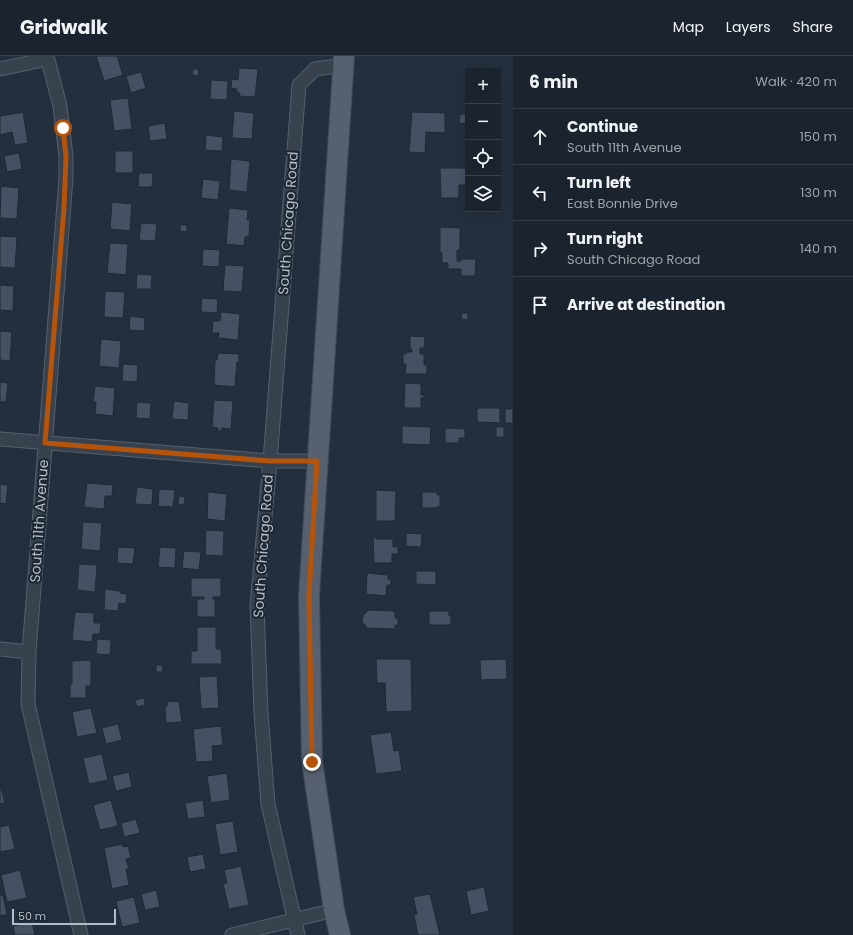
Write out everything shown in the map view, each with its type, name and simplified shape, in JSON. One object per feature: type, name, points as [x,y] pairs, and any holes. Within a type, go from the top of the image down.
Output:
[{"type":"main road","name":"South Chicago Road","points":[[340,935],[334,910],[312,762],[309,595],[344,61]]},
{"type":"street","points":[[0,69],[47,57]]},
{"type":"street","name":"South 11th Avenue","points":[[47,57],[60,106],[66,156],[66,178],[29,652],[28,704],[81,935]]},
{"type":"street","name":"South Chicago Road","points":[[298,935],[268,804],[261,713],[257,606],[270,461],[299,85],[315,69],[344,61]]},
{"type":"street","points":[[0,439],[270,461],[317,461]]},
{"type":"street","points":[[0,649],[29,652]]},
{"type":"street","points":[[232,935],[334,910]]},
{"type":"building","points":[[96,56],[117,56],[123,75],[104,81]]},
{"type":"building","points":[[239,68],[258,69],[255,97],[239,96],[240,93],[237,93],[237,89],[231,88],[232,79],[238,80]]},
{"type":"building","points":[[193,69],[199,69],[198,76],[192,75]]},
{"type":"building","points":[[141,72],[146,88],[131,93],[126,76]]},
{"type":"building","points":[[211,80],[228,81],[227,100],[210,99]]},
{"type":"building","points":[[128,98],[132,129],[114,131],[110,100]]},
{"type":"building","points":[[234,111],[254,113],[252,139],[232,138]]},
{"type":"building","points":[[23,112],[28,143],[15,145],[12,132],[0,135],[0,116]]},
{"type":"building","points":[[412,112],[445,113],[445,133],[426,132],[425,153],[409,152]]},
{"type":"building","points":[[460,114],[465,114],[465,124],[459,123]]},
{"type":"building","points":[[165,123],[167,139],[150,141],[148,126]]},
{"type":"building","points":[[206,135],[223,137],[222,151],[205,150]]},
{"type":"building","points":[[115,151],[133,151],[133,173],[115,173]]},
{"type":"building","points":[[19,153],[22,169],[7,172],[4,156]]},
{"type":"building","points":[[231,159],[250,161],[247,192],[229,190]]},
{"type":"building","points":[[440,168],[465,168],[465,185],[459,185],[459,198],[441,198]]},
{"type":"building","points":[[139,173],[153,173],[152,187],[138,187]]},
{"type":"building","points":[[203,179],[220,181],[218,200],[201,198]]},
{"type":"building","points":[[1,186],[19,188],[17,219],[0,218]]},
{"type":"building","points":[[112,202],[132,204],[130,231],[110,229]]},
{"type":"building","points":[[229,208],[248,210],[247,220],[250,220],[249,236],[245,237],[244,246],[226,244]]},
{"type":"building","points":[[141,223],[157,224],[155,241],[139,240]]},
{"type":"building","points":[[180,225],[187,225],[187,232],[180,231]]},
{"type":"building","points":[[440,227],[460,228],[460,250],[457,250],[457,261],[461,261],[461,259],[476,259],[475,276],[461,276],[461,269],[448,269],[448,263],[442,263],[442,253],[440,253]]},
{"type":"building","points":[[0,236],[17,237],[15,268],[0,267]]},
{"type":"building","points":[[110,243],[128,244],[126,275],[107,273]]},
{"type":"building","points":[[203,249],[220,250],[219,267],[202,266]]},
{"type":"building","points":[[225,265],[244,266],[242,292],[223,291]]},
{"type":"building","points":[[137,274],[152,275],[151,289],[136,289]]},
{"type":"building","points":[[0,285],[14,286],[13,311],[0,310]]},
{"type":"building","points":[[105,291],[125,292],[123,318],[104,317]]},
{"type":"building","points":[[202,298],[218,299],[217,313],[201,312]]},
{"type":"building","points":[[221,312],[240,314],[238,340],[218,338],[219,333],[212,333],[213,321],[220,321]]},
{"type":"building","points":[[462,313],[468,313],[468,320],[461,319]]},
{"type":"building","points":[[130,316],[145,318],[144,331],[129,330]]},
{"type":"building","points":[[0,331],[12,332],[10,361],[0,360]]},
{"type":"building","points":[[410,336],[425,337],[424,348],[420,348],[420,354],[424,354],[424,365],[427,365],[427,374],[405,374],[406,364],[403,364],[403,354],[406,354],[406,352],[412,352],[412,349],[410,349]]},
{"type":"building","points":[[101,339],[121,341],[119,368],[99,366]]},
{"type":"building","points":[[218,353],[239,354],[235,387],[214,385],[215,360],[217,360]]},
{"type":"building","points":[[123,364],[138,365],[137,382],[122,381]]},
{"type":"building","points":[[0,382],[8,383],[6,402],[0,402]]},
{"type":"building","points":[[405,383],[421,384],[421,395],[424,395],[424,398],[421,398],[421,408],[404,408]]},
{"type":"building","points":[[95,386],[115,388],[113,416],[95,414],[96,402],[93,402]]},
{"type":"building","points":[[214,400],[233,401],[231,429],[222,428],[221,431],[217,431],[218,428],[212,427]]},
{"type":"building","points":[[174,401],[189,403],[188,420],[172,419]]},
{"type":"building","points":[[137,402],[151,403],[150,419],[136,418]]},
{"type":"building","points":[[477,408],[500,408],[500,423],[477,422]]},
{"type":"building","points":[[505,409],[513,409],[513,423],[505,423]]},
{"type":"building","points":[[402,426],[431,427],[430,445],[402,444]]},
{"type":"building","points":[[496,427],[504,427],[504,437],[496,437]]},
{"type":"building","points":[[445,428],[465,429],[465,438],[459,438],[459,443],[445,443]]},
{"type":"building","points":[[87,483],[113,485],[112,496],[105,496],[104,509],[84,507]]},
{"type":"building","points":[[0,484],[8,485],[6,504],[0,503]]},
{"type":"building","points":[[137,487],[153,489],[152,505],[135,504]]},
{"type":"building","points":[[159,489],[175,490],[173,507],[158,506]]},
{"type":"building","points":[[376,490],[396,491],[395,521],[376,521]]},
{"type":"building","points":[[208,492],[227,494],[225,521],[207,519]]},
{"type":"building","points":[[422,492],[437,492],[437,495],[440,495],[440,507],[422,508]]},
{"type":"building","points":[[179,496],[185,497],[184,505],[178,504]]},
{"type":"building","points":[[83,522],[102,523],[100,551],[81,549]]},
{"type":"building","points":[[206,530],[224,531],[223,556],[205,555]]},
{"type":"building","points":[[406,533],[422,534],[421,547],[406,546]]},
{"type":"building","points":[[373,537],[376,537],[376,539],[393,539],[393,547],[398,547],[398,554],[392,554],[392,563],[374,563]]},
{"type":"building","points":[[118,547],[135,548],[133,564],[117,563]]},
{"type":"building","points":[[160,547],[176,548],[175,568],[158,567]]},
{"type":"building","points":[[184,551],[201,552],[199,570],[182,568]]},
{"type":"building","points":[[79,564],[97,565],[95,592],[77,590]]},
{"type":"building","points":[[416,571],[436,571],[436,585],[416,584]]},
{"type":"building","points":[[367,573],[388,575],[388,579],[391,580],[391,585],[387,585],[386,596],[366,594]]},
{"type":"building","points":[[191,578],[221,578],[221,597],[213,597],[213,599],[215,599],[215,617],[197,617],[197,599],[204,599],[204,597],[191,597]]},
{"type":"building","points":[[105,589],[120,591],[120,593],[127,594],[126,604],[119,603],[118,611],[104,610]]},
{"type":"building","points":[[367,610],[395,611],[395,618],[398,618],[398,625],[395,625],[395,629],[366,628],[362,622],[363,615],[367,612]]},
{"type":"building","points":[[429,611],[449,611],[449,616],[451,616],[451,625],[429,625]]},
{"type":"building","points":[[75,612],[94,613],[94,623],[101,623],[100,634],[93,634],[92,642],[72,640]]},
{"type":"building","points":[[197,627],[216,627],[216,649],[221,649],[222,664],[191,664],[191,651],[197,651]]},
{"type":"building","points":[[97,639],[111,640],[110,655],[96,654]]},
{"type":"building","points":[[376,659],[411,659],[412,711],[386,712],[385,683],[377,683]]},
{"type":"building","points":[[506,659],[507,679],[481,680],[480,660]]},
{"type":"building","points":[[91,660],[91,686],[86,686],[86,698],[70,698],[70,684],[72,684],[72,661]]},
{"type":"building","points":[[156,665],[162,665],[163,672],[156,672]]},
{"type":"building","points":[[217,676],[219,708],[201,709],[199,677]]},
{"type":"building","points":[[144,698],[145,705],[137,707],[135,700]]},
{"type":"building","points":[[179,701],[182,722],[166,723],[165,707],[167,706],[167,702]]},
{"type":"building","points":[[91,708],[97,733],[77,737],[72,712]]},
{"type":"building","points":[[118,724],[122,740],[106,744],[102,728]]},
{"type":"building","points":[[221,726],[223,745],[212,746],[213,761],[196,762],[193,729]]},
{"type":"building","points":[[391,732],[394,751],[399,750],[402,771],[376,774],[370,735]]},
{"type":"building","points":[[102,754],[108,780],[89,784],[83,758]]},
{"type":"building","points":[[129,772],[132,787],[116,791],[112,776]]},
{"type":"building","points":[[227,773],[230,800],[211,803],[207,776]]},
{"type":"building","points":[[0,784],[5,803],[0,804]]},
{"type":"building","points":[[111,800],[118,826],[100,830],[93,805]]},
{"type":"building","points":[[203,800],[205,817],[188,819],[185,803]]},
{"type":"building","points":[[136,819],[140,833],[124,837],[121,823]]},
{"type":"building","points":[[233,821],[238,852],[220,855],[215,824]]},
{"type":"building","points":[[9,825],[15,849],[0,852],[0,827]]},
{"type":"building","points":[[122,844],[123,847],[128,846],[131,858],[126,859],[129,869],[126,869],[129,885],[112,889],[104,848]]},
{"type":"building","points":[[203,854],[206,869],[190,872],[187,857]]},
{"type":"building","points":[[241,866],[249,905],[229,909],[223,884],[227,883],[224,870]]},
{"type":"building","points":[[20,870],[27,898],[7,902],[1,875]]},
{"type":"building","points":[[484,887],[489,911],[471,915],[466,891]]},
{"type":"building","points":[[156,890],[160,907],[145,910],[141,894]]},
{"type":"building","points":[[430,894],[440,935],[418,935],[414,915],[417,914],[413,897]]},
{"type":"building","points":[[3,895],[7,914],[0,916],[0,896]]},
{"type":"building","points":[[134,897],[140,923],[122,927],[116,901]]},
{"type":"building","points":[[32,922],[35,935],[15,935],[13,926]]},
{"type":"route","points":[[63,128],[66,156],[66,178],[45,443],[270,461],[317,461],[309,595],[312,762]]}]
